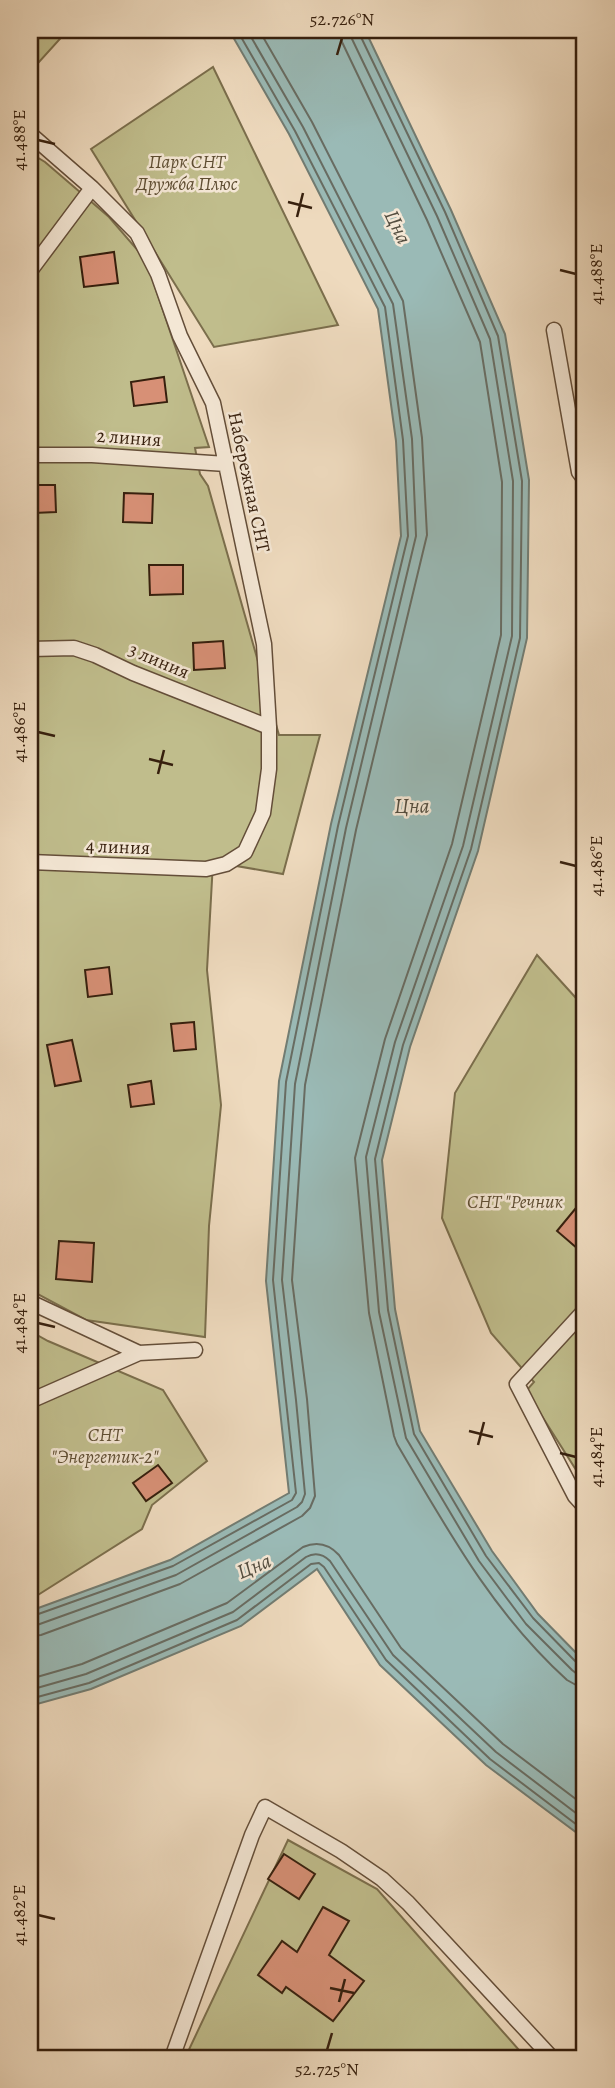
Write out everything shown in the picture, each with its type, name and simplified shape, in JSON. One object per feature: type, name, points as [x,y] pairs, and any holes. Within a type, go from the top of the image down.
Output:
[{"type":"lane","name":"Набережная СНТ","points":[[30,134],[92,188],[137,233],[158,274],[180,336],[213,403],[264,644],[269,769],[263,813],[245,852],[226,864],[206,869]]},
{"type":"lane","points":[[30,271],[92,188]]},
{"type":"lane","points":[[554,330],[579,472],[585,480]]},
{"type":"lane","name":"2 линия","points":[[30,455],[92,455],[226,464]]},
{"type":"lane","name":"3 линия","points":[[30,649],[74,648],[96,654],[133,673],[269,727]]},
{"type":"lane","name":"4 линия","points":[[30,862],[206,869]]},
{"type":"lane","points":[[30,1302],[139,1353]]},
{"type":"lane","points":[[585,1310],[517,1384],[575,1496],[585,1507]]},
{"type":"lane","points":[[30,1401],[139,1353],[195,1350]]},
{"type":"lane","points":[[172,2058],[252,1835],[265,1807],[382,1878],[552,2058]]},
{"type":"green space","points":[[30,30],[68,30],[30,72]]},
{"type":"green space","name":"Парк СНТ Дружба Плюс","points":[[213,67],[338,325],[214,347],[91,149]]},
{"type":"green space","points":[[30,153],[45,162],[109,217],[146,260],[209,447],[195,448],[200,474],[208,486],[279,735],[320,735],[283,874],[213,862],[207,970],[221,1105],[209,1226],[205,1337],[86,1320],[30,1290]]},
{"type":"green space","name":"СНТ \"Речник","points":[[537,955],[585,1008],[585,1484],[526,1391],[534,1382],[491,1333],[442,1218],[455,1093]]},
{"type":"green space","name":"СНТ \"Энергетик-2\"","points":[[30,1331],[163,1390],[207,1461],[152,1505],[142,1529],[30,1600]]},
{"type":"green space","points":[[288,1840],[377,1889],[526,2058],[185,2058]]},
{"type":"water","name":"Цна","points":[[229,30],[365,30],[451,210],[505,334],[529,480],[527,638],[478,851],[410,1047],[382,1160],[395,1309],[420,1431],[492,1551],[538,1614],[585,1662],[585,1839],[486,1765],[380,1665],[317,1569],[241,1626],[91,1689],[30,1706],[30,1611],[170,1560],[289,1493],[266,1281],[279,1081],[331,824],[401,536],[396,441],[378,309],[289,134]]},
{"type":"building","points":[[114,252],[118,283],[84,287],[80,257]]},
{"type":"building","points":[[164,377],[167,402],[134,406],[131,382]]},
{"type":"building","points":[[33,485],[55,485],[56,512],[34,513]]},
{"type":"building","points":[[124,493],[153,494],[152,523],[123,522]]},
{"type":"building","points":[[149,565],[183,565],[183,594],[150,595]]},
{"type":"building","points":[[223,641],[225,668],[194,670],[193,643]]},
{"type":"building","points":[[109,967],[112,994],[88,997],[85,970]]},
{"type":"building","points":[[194,1022],[196,1049],[174,1051],[171,1024]]},
{"type":"building","points":[[72,1040],[81,1081],[55,1086],[47,1045]]},
{"type":"building","points":[[151,1081],[154,1104],[131,1107],[128,1085]]},
{"type":"building","points":[[585,1197],[585,1255],[557,1231]]},
{"type":"building","points":[[59,1241],[94,1243],[92,1282],[56,1279]]},
{"type":"building","points":[[158,1465],[172,1483],[146,1501],[133,1483]]},
{"type":"building","points":[[284,1854],[315,1874],[299,1899],[268,1879]]},
{"type":"building","points":[[323,1907],[349,1921],[329,1955],[364,1981],[333,2021],[286,1987],[282,1993],[258,1975],[282,1941],[297,1952]]}]
